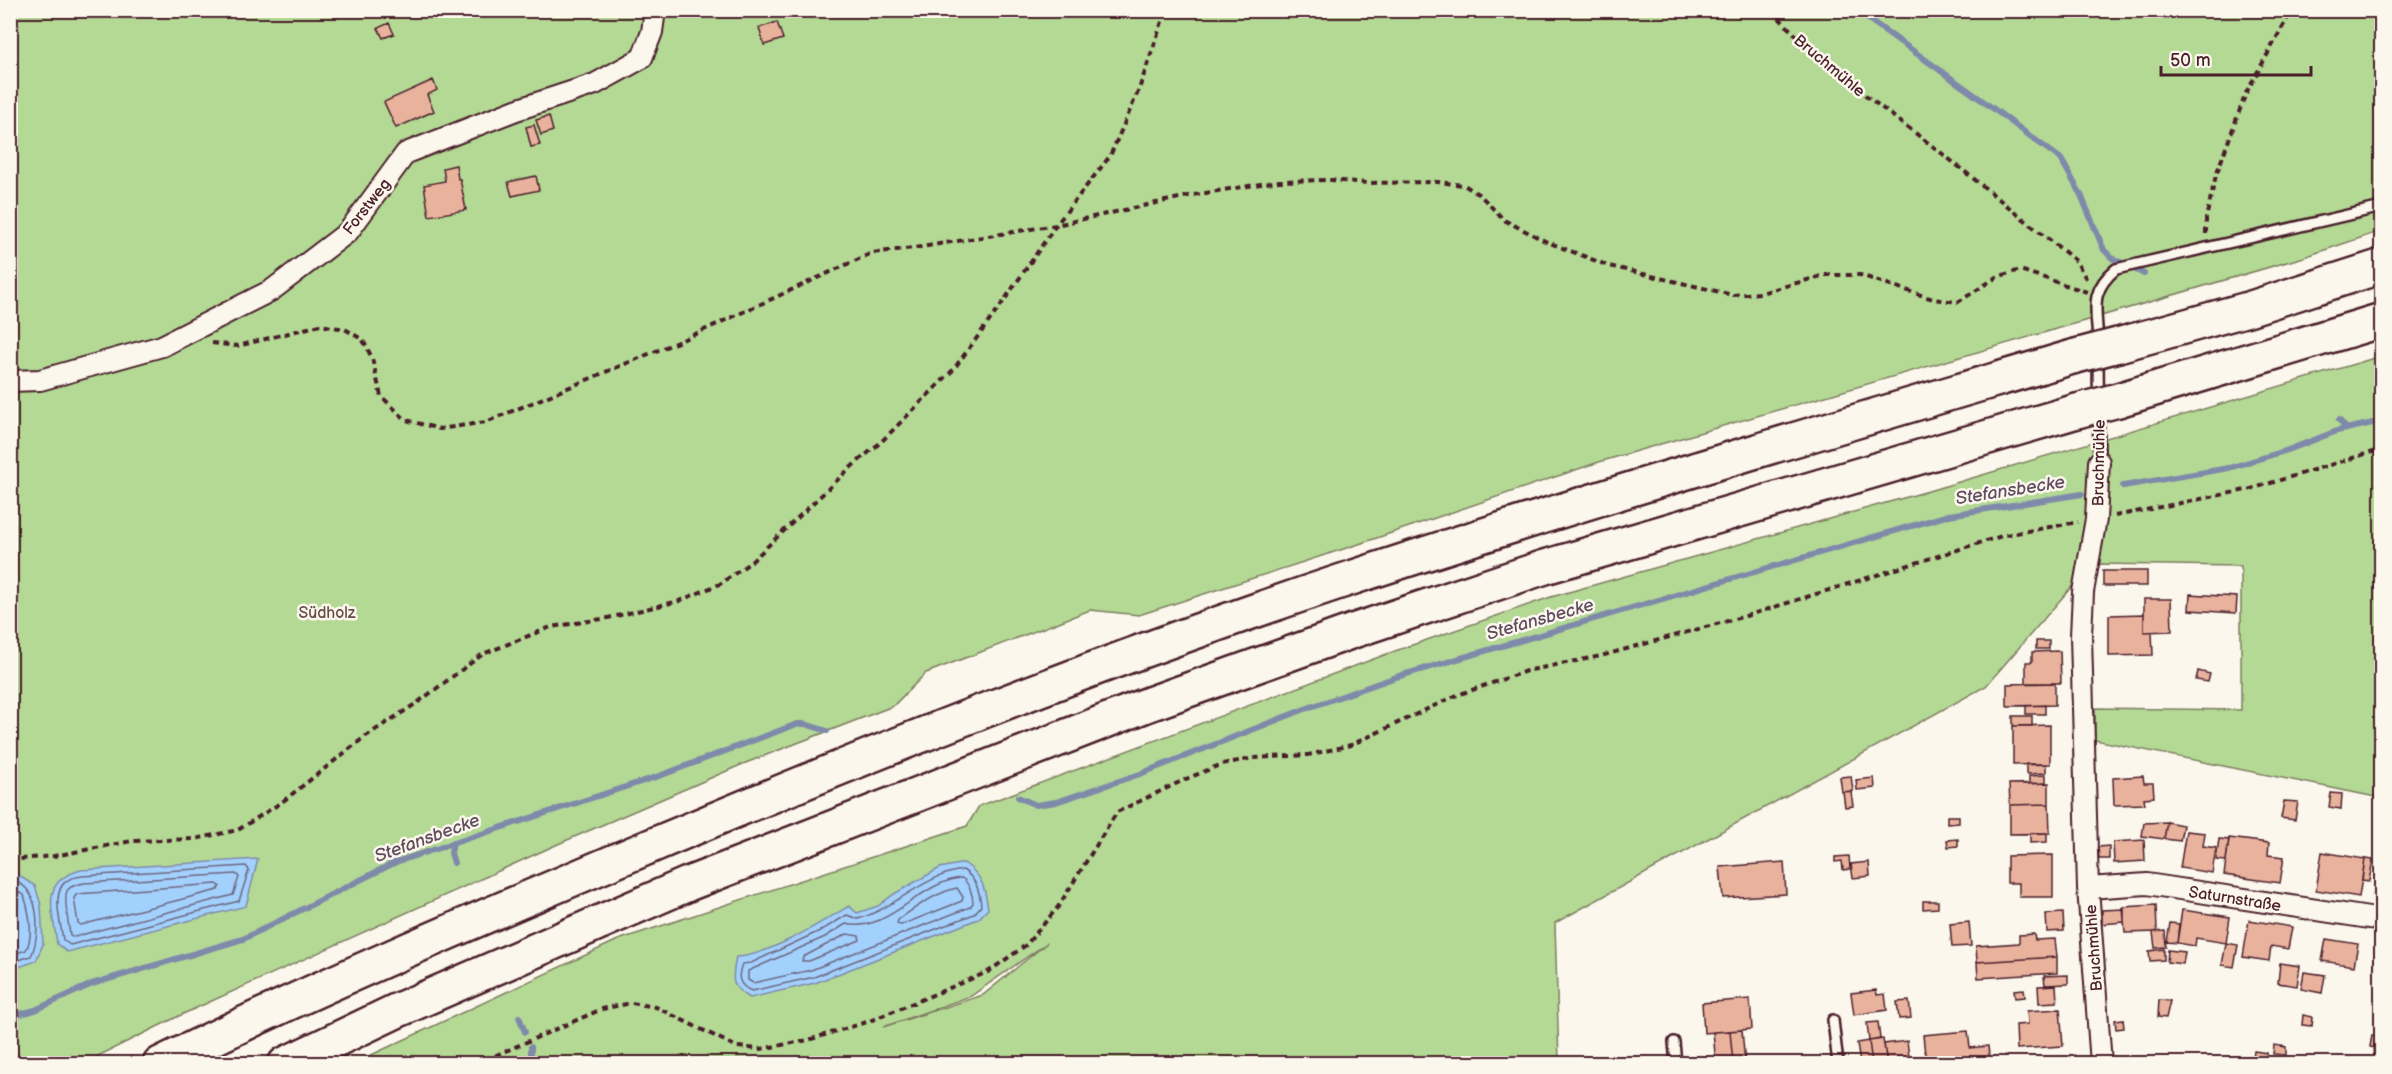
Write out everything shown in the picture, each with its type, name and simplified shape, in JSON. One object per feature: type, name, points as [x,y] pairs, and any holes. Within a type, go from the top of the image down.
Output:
[{"type":"highway","points":[[160,1064],[383,959],[831,770],[1134,655],[1334,584],[1492,532],[2076,356],[2248,309],[2382,266]]},
{"type":"highway","points":[[285,1064],[396,1011],[688,884],[1149,704],[1353,631],[1545,567],[2118,400],[2382,320]]},
{"type":"street","name":"Forstweg","points":[[10,381],[40,380],[162,346],[272,290],[348,232],[406,153],[516,110],[595,84],[642,58],[652,32],[655,10]]},
{"type":"street","name":"Bruchmühle","points":[[2100,462],[2096,519],[2083,592],[2081,636],[2088,888],[2101,1064]]},
{"type":"street","name":"Saturnstraße","points":[[2088,888],[2146,884],[2382,920]]},
{"type":"lane","points":[[2096,295],[2104,279],[2116,269],[2382,207]]},
{"type":"lane","name":"Bruchmühle","points":[[2096,295],[2100,462]]},
{"type":"lane","points":[[1833,1020],[1838,1064]]},
{"type":"lane","points":[[1674,1042],[1676,1064]]},
{"type":"path","points":[[10,860],[54,856],[132,841],[195,839],[238,830],[282,802],[366,736],[417,703],[483,654],[551,627],[608,618],[679,601],[720,584],[752,562],[849,469],[881,442],[953,370],[1056,225],[1110,156],[1138,92],[1166,10]]},
{"type":"path","name":"Bruchmühle","points":[[1772,10],[1799,41],[1845,79],[2076,261],[2096,295]]},
{"type":"path","points":[[2207,249],[2206,218],[2216,175],[2247,93],[2292,10]]},
{"type":"path","points":[[185,334],[206,342],[238,346],[320,325],[345,329],[363,340],[372,358],[381,396],[406,420],[440,429],[486,422],[680,341],[872,253],[1056,225],[1193,195],[1279,181],[1438,182],[1464,185],[1481,195],[1504,220],[1545,241],[1609,267],[1733,296],[1761,293],[1825,275],[1860,275],[1933,299],[1958,302],[1997,277],[2020,270],[2096,295]]},
{"type":"path","points":[[476,1064],[602,1009],[631,1003],[656,1007],[737,1047],[761,1049],[808,1040],[867,1022],[988,972],[1026,945],[1058,907],[1117,813],[1222,764],[1254,758],[1308,755],[1351,745],[1455,696],[1526,671],[1601,656],[1749,615],[2004,535],[2252,489],[2382,449]]},
{"type":"green space","name":"Südholz","points":[[11,11],[2381,11],[2381,231],[2304,257],[1599,462],[1362,543],[1139,615],[1090,610],[926,673],[893,706],[743,764],[558,844],[183,1014],[84,1063],[11,1063],[10,384],[162,342],[11,377]]},
{"type":"green space","points":[[2381,356],[2381,798],[2095,740],[2095,708],[2241,710],[2241,566],[2096,564],[2080,577],[1986,686],[1555,923],[1559,1063],[352,1064],[618,940],[967,826],[979,806],[1395,651],[1551,597],[1932,490]],"holes":[[[1047,943],[983,995],[883,1027],[971,996]]]},
{"type":"water","points":[[258,859],[246,906],[67,952],[57,944],[52,898],[59,881],[68,875],[81,870]]},
{"type":"water","points":[[964,863],[979,877],[986,894],[988,909],[978,919],[815,983],[750,998],[735,986],[733,976],[736,957],[778,945],[849,906],[857,913],[878,906],[894,894],[940,868]]},
{"type":"water","points":[[10,875],[18,875],[35,886],[41,905],[43,944],[36,961],[11,970]]},
{"type":"building","points":[[777,22],[783,39],[764,45],[759,28]]},
{"type":"building","points":[[389,23],[394,34],[383,38],[378,28]]},
{"type":"building","points":[[433,80],[437,90],[427,95],[434,111],[396,128],[384,102]]},
{"type":"building","points":[[549,116],[553,131],[541,135],[536,120]]},
{"type":"building","points":[[534,125],[540,145],[531,147],[526,127]]},
{"type":"building","points":[[456,165],[466,210],[429,216],[424,185],[445,181],[443,168]]},
{"type":"building","points":[[536,176],[539,190],[512,196],[508,182]]},
{"type":"building","points":[[2103,571],[2147,571],[2147,586],[2103,586]]},
{"type":"building","points":[[2190,594],[2237,597],[2236,613],[2189,610]]},
{"type":"building","points":[[2144,599],[2171,599],[2172,631],[2144,632]]},
{"type":"building","points":[[2144,614],[2144,632],[2152,632],[2153,655],[2109,656],[2109,615]]},
{"type":"building","points":[[2036,641],[2049,641],[2049,649],[2036,649]]},
{"type":"building","points":[[2060,651],[2061,683],[2026,683],[2026,662],[2032,662],[2032,652]]},
{"type":"building","points":[[2198,671],[2210,674],[2208,682],[2196,680]]},
{"type":"building","points":[[2055,683],[2055,705],[2007,706],[2007,684]]},
{"type":"building","points":[[2045,705],[2045,714],[2026,714],[2026,706]]},
{"type":"building","points":[[2013,716],[2032,716],[2032,726],[2013,726]]},
{"type":"building","points":[[2050,725],[2050,764],[2013,765],[2013,726]]},
{"type":"building","points":[[2026,764],[2046,764],[2046,773],[2026,774]]},
{"type":"building","points":[[2046,775],[2046,783],[2029,784],[2029,776]]},
{"type":"building","points":[[1851,776],[1853,791],[1842,792],[1840,777]]},
{"type":"building","points":[[2143,776],[2144,783],[2153,783],[2154,797],[2144,798],[2145,804],[2114,805],[2113,778]]},
{"type":"building","points":[[1874,778],[1875,788],[1857,790],[1856,780]]},
{"type":"building","points":[[2049,783],[2049,804],[2010,805],[2009,784]]},
{"type":"building","points":[[1851,791],[1853,806],[1845,807],[1843,792]]},
{"type":"building","points":[[2331,793],[2342,794],[2341,809],[2329,807]]},
{"type":"building","points":[[2284,801],[2298,802],[2295,820],[2281,818]]},
{"type":"building","points":[[2049,804],[2050,833],[2010,834],[2010,805]]},
{"type":"building","points":[[1947,816],[1959,816],[1959,823],[1947,824]]},
{"type":"building","points":[[2167,822],[2183,825],[2180,841],[2164,839]]},
{"type":"building","points":[[2167,822],[2164,839],[2142,836],[2144,823]]},
{"type":"building","points":[[2186,831],[2205,833],[2203,846],[2216,848],[2212,873],[2180,868]]},
{"type":"building","points":[[2030,833],[2047,833],[2047,842],[2030,843]]},
{"type":"building","points":[[2229,838],[2269,843],[2268,855],[2284,857],[2280,883],[2224,875]]},
{"type":"building","points":[[1958,839],[1958,846],[1948,847],[1947,840]]},
{"type":"building","points":[[2219,839],[2229,840],[2226,861],[2216,860]]},
{"type":"building","points":[[2144,840],[2145,861],[2114,863],[2113,842]]},
{"type":"building","points":[[2109,846],[2109,859],[2099,859],[2098,847]]},
{"type":"building","points":[[2322,852],[2365,859],[2359,897],[2316,890]]},
{"type":"building","points":[[2053,855],[2053,897],[2019,897],[2019,883],[2007,883],[2007,856]]},
{"type":"building","points":[[1849,856],[1850,869],[1843,870],[1842,861],[1835,862],[1835,857]]},
{"type":"building","points":[[2365,859],[2373,860],[2369,881],[2362,880]]},
{"type":"building","points":[[1784,862],[1786,894],[1723,898],[1720,867]]},
{"type":"building","points":[[1869,862],[1870,876],[1853,878],[1851,864]]},
{"type":"building","points":[[2375,882],[2382,883],[2382,896],[2373,895]]},
{"type":"building","points":[[1923,901],[1938,901],[1938,908],[1923,909]]},
{"type":"building","points":[[2156,905],[2157,932],[2125,933],[2123,907]]},
{"type":"building","points":[[2124,909],[2124,922],[2102,924],[2102,910]]},
{"type":"building","points":[[2182,910],[2230,917],[2226,943],[2196,938],[2195,946],[2177,943]]},
{"type":"building","points":[[2063,913],[2064,931],[2047,932],[2046,914]]},
{"type":"building","points":[[2249,920],[2292,927],[2288,949],[2271,946],[2269,961],[2243,957]]},
{"type":"building","points":[[1969,922],[1971,946],[1952,947],[1950,924]]},
{"type":"building","points":[[2170,923],[2179,924],[2177,943],[2167,942]]},
{"type":"building","points":[[2165,931],[2166,947],[2155,948],[2153,932]]},
{"type":"building","points":[[2034,934],[2035,940],[2055,939],[2057,957],[1977,962],[1976,946],[2019,943],[2019,935]]},
{"type":"building","points":[[2326,939],[2358,944],[2354,966],[2322,961]]},
{"type":"building","points":[[2226,943],[2238,945],[2234,967],[2222,965]]},
{"type":"building","points":[[2164,949],[2164,960],[2150,961],[2149,951]]},
{"type":"building","points":[[2168,950],[2185,952],[2183,964],[2167,962]]},
{"type":"building","points":[[2057,957],[2057,973],[1978,978],[1977,962]]},
{"type":"building","points":[[2280,963],[2300,966],[2297,986],[2278,983]]},
{"type":"building","points":[[2304,972],[2325,975],[2322,993],[2301,989]]},
{"type":"building","points":[[2068,975],[2068,984],[2045,985],[2044,976]]},
{"type":"building","points":[[2056,985],[2057,1002],[2039,1003],[2038,986]]},
{"type":"building","points":[[2024,989],[2025,997],[2015,998],[2014,990]]},
{"type":"building","points":[[1876,990],[1877,995],[1885,994],[1887,1010],[1854,1015],[1851,993]]},
{"type":"building","points":[[1750,999],[1752,1029],[1704,1033],[1702,1003]]},
{"type":"building","points":[[2159,1000],[2170,1001],[2166,1018],[2158,1017]]},
{"type":"building","points":[[1909,1001],[1911,1018],[1899,1019],[1897,1002]]},
{"type":"building","points":[[2060,1009],[2063,1046],[2017,1049],[2016,1025],[2028,1024],[2027,1011]]},
{"type":"building","points":[[2303,1015],[2313,1017],[2312,1026],[2302,1025]]},
{"type":"building","points":[[2123,1019],[2124,1028],[2116,1029],[2115,1020]]},
{"type":"building","points":[[1878,1022],[1880,1039],[1869,1041],[1867,1023]]},
{"type":"building","points":[[1742,1030],[1745,1064],[1733,1064],[1730,1031]]},
{"type":"building","points":[[1730,1031],[1733,1064],[1716,1064],[1713,1032]]},
{"type":"building","points":[[1968,1031],[1970,1048],[1988,1046],[1990,1064],[1926,1064],[1923,1035]]},
{"type":"building","points":[[2372,1035],[2382,1037],[2381,1049],[2370,1047]]},
{"type":"building","points":[[1883,1039],[1887,1064],[1872,1064],[1869,1041]]},
{"type":"building","points":[[1869,1041],[1872,1064],[1860,1064],[1857,1043]]},
{"type":"building","points":[[1907,1041],[1910,1064],[1887,1064],[1884,1044]]},
{"type":"building","points":[[2274,1045],[2286,1047],[2286,1055],[2273,1054]]},
{"type":"building","points":[[2254,1051],[2267,1053],[2266,1064],[2252,1064]]},
{"type":"waterway","points":[[1856,10],[2061,159],[2081,195],[2104,250],[2112,258],[2144,274]]},
{"type":"waterway","points":[[2339,420],[2347,429]]},
{"type":"waterway","name":"Stefansbecke","points":[[2123,486],[2229,468],[2288,450],[2337,431],[2382,421]]},
{"type":"waterway","name":"Stefansbecke","points":[[1018,797],[1036,805],[1056,802],[1140,774],[1305,709],[1396,677],[1949,515],[2082,494]]},
{"type":"waterway","name":"Stefansbecke","points":[[10,1017],[35,1010],[92,984],[243,939],[396,862],[662,775],[797,724],[805,724],[827,731]]},
{"type":"waterway","points":[[453,843],[451,853],[454,863]]},
{"type":"waterway","points":[[519,1017],[525,1032]]},
{"type":"waterway","points":[[531,1047],[531,1064]]}]
